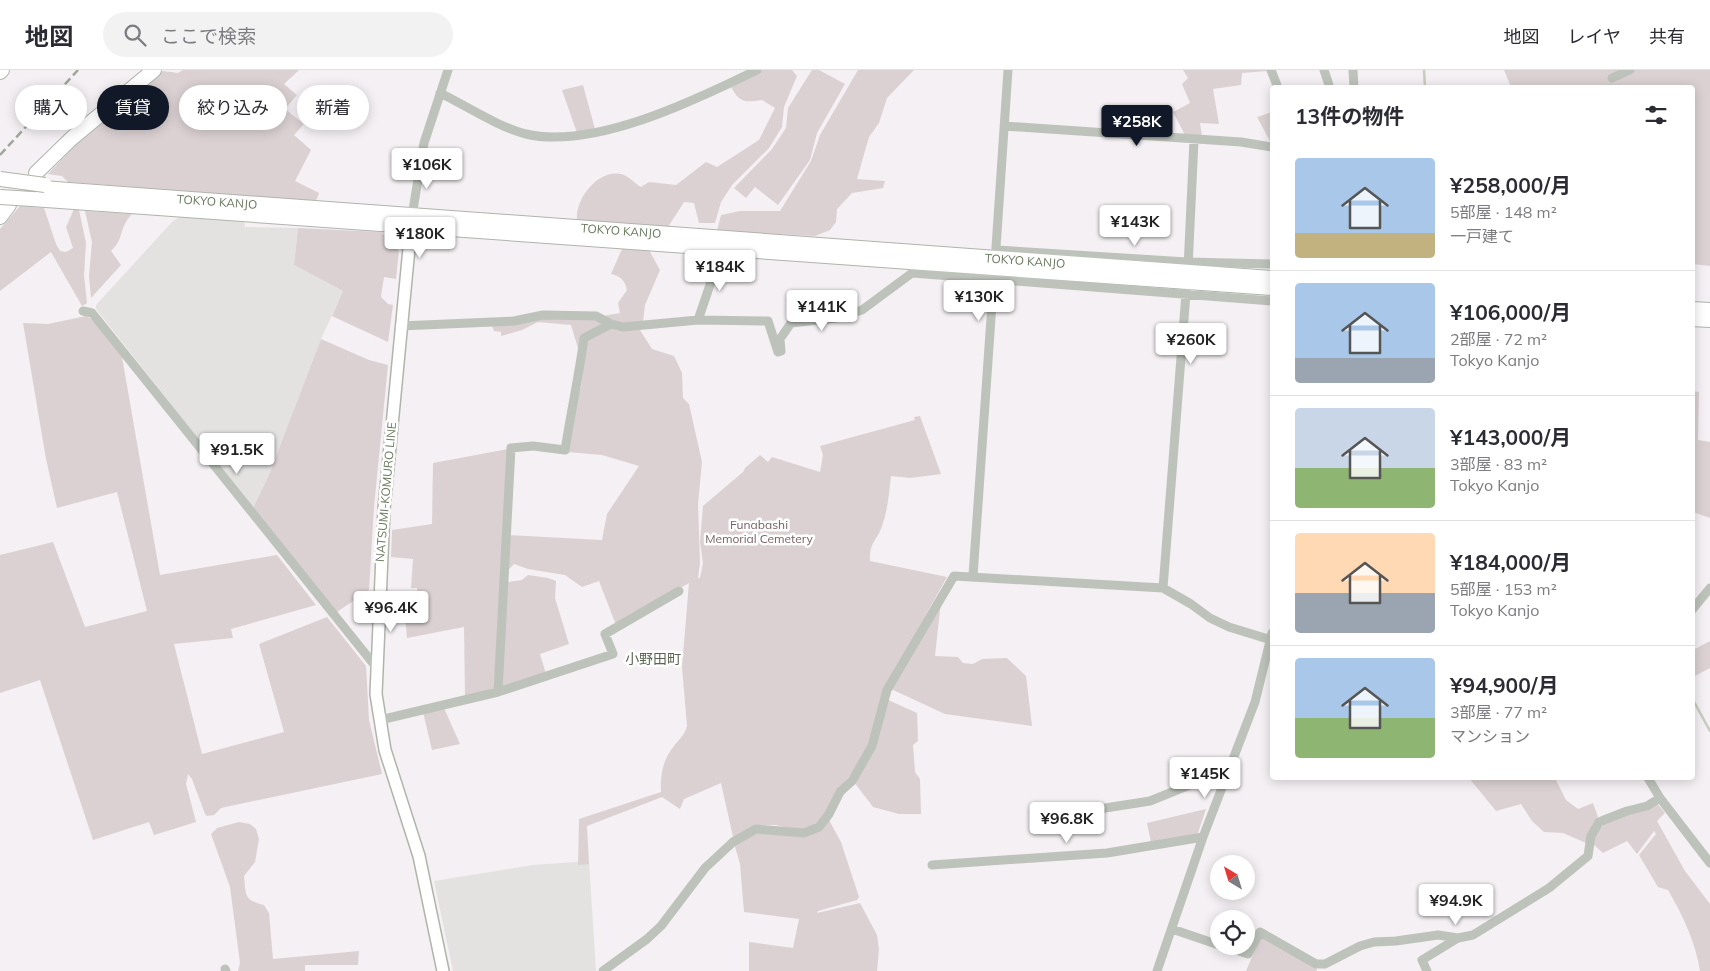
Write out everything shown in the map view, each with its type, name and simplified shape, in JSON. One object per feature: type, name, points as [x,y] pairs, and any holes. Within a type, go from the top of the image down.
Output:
[{"type":"highway","points":[[36,173],[72,138],[154,70]]},
{"type":"highway","points":[[0,179],[43,186]]},
{"type":"highway","name":"TOKYO KANJO","points":[[0,185],[43,186],[412,221],[995,264],[1186,277],[1270,278]]},
{"type":"highway","name":"TOKYO KANJO","points":[[4,201],[32,200],[412,221]]},
{"type":"highway","points":[[0,217],[4,201]]},
{"type":"highway","name":"TOKYO KANJO","points":[[1186,277],[1270,288]]},
{"type":"highway","points":[[1695,309],[1710,310]]},
{"type":"highway","points":[[1695,319],[1710,320]]},
{"type":"main road","name":"NATSUMI-KOMURO LINE","points":[[412,221],[400,326],[384,508],[376,694],[388,760],[426,885],[444,971]]},
{"type":"street","points":[[412,221],[419,162],[448,70]]},
{"type":"street","points":[[440,93],[521,133],[550,138],[620,127],[689,101],[756,70]]},
{"type":"street","points":[[973,576],[1008,70]]},
{"type":"street","points":[[1271,70],[1277,85]]},
{"type":"street","points":[[1324,70],[1329,85]]},
{"type":"street","points":[[1353,70],[1354,85]]},
{"type":"street","points":[[1612,78],[1630,70]]},
{"type":"street","points":[[1004,126],[1241,142],[1270,147]]},
{"type":"street","points":[[1163,588],[1194,140]]},
{"type":"street","points":[[698,320],[712,280],[706,267],[708,257]]},
{"type":"street","points":[[400,326],[514,321],[543,315],[596,316],[611,324],[628,327],[698,320],[768,322],[778,352],[781,351],[780,339],[791,323],[836,318],[862,310],[912,273],[995,264],[1186,277],[1270,300]]},
{"type":"street","points":[[1186,277],[1270,264]]},
{"type":"street","points":[[83,311],[92,313],[376,667]]},
{"type":"street","points":[[498,692],[511,448],[533,446],[565,450],[572,402],[578,386],[584,338],[611,324]]},
{"type":"street","points":[[603,971],[647,939],[660,926],[705,868],[733,842],[756,829],[804,833],[819,827],[829,814],[840,792],[852,781],[872,746],[887,690],[954,576],[1163,588],[1229,627],[1270,636]]},
{"type":"street","points":[[1695,606],[1710,588]]},
{"type":"street","points":[[380,720],[498,692],[613,654],[605,634],[679,591]]},
{"type":"street","points":[[1157,971],[1203,836],[1255,702],[1270,644]]},
{"type":"street","points":[[1048,814],[1086,811],[1150,800],[1229,769]]},
{"type":"street","points":[[1649,780],[1660,798],[1710,863]]},
{"type":"street","points":[[1255,941],[1260,932],[1318,968],[1360,946],[1374,942],[1396,942],[1438,935],[1458,938],[1473,935],[1549,888],[1588,856],[1591,836],[1599,822],[1627,810],[1647,806],[1660,798]]},
{"type":"street","points":[[932,864],[1107,853],[1203,836]]},
{"type":"street","points":[[1172,929],[1210,941]]},
{"type":"street","points":[[1427,971],[1422,960],[1458,938]]},
{"type":"shaded area","points":[[179,217],[244,221],[245,227],[298,228],[294,265],[343,291],[321,339],[268,477],[253,508],[96,309],[96,305],[172,222]]},
{"type":"shaded area","points":[[589,861],[596,971],[453,971],[434,881],[533,865]]},
{"type":"green space","points":[[183,70],[299,70],[284,84],[285,85],[179,85],[179,130],[287,130],[287,111],[297,118],[297,130],[299,130],[294,135],[311,150],[295,181],[319,193],[316,201],[68,182],[62,176],[48,174],[97,122],[97,130],[169,130],[169,85],[144,85],[163,71],[178,73]]},
{"type":"green space","points":[[761,70],[792,70],[797,76],[784,107],[782,127],[769,148],[732,185],[721,202],[715,223],[699,223],[694,203],[684,202],[668,227],[577,220],[577,212],[584,195],[596,181],[604,176],[621,174],[627,176],[641,187],[649,182],[676,185],[706,162],[717,167],[759,140],[775,108],[762,100],[742,100],[736,95],[730,85]]},
{"type":"green space","points":[[812,70],[819,70],[845,84],[817,133],[810,160],[778,205],[755,187],[746,198],[734,188],[772,149],[786,128],[788,108]]},
{"type":"green space","points":[[858,70],[914,70],[887,98],[879,123],[869,137],[857,179],[885,181],[883,188],[852,193],[837,209],[836,222],[830,230],[815,236],[717,231],[721,215],[740,211],[780,211],[811,161],[820,135]]},
{"type":"green space","points":[[1183,70],[1267,71],[1242,73],[1241,85],[1213,89],[1219,124],[1200,123],[1202,136],[1185,135],[1173,112],[1190,103],[1182,84],[1188,78]]},
{"type":"green space","points":[[1504,70],[1710,70],[1710,266],[1695,264],[1695,85],[1510,85]]},
{"type":"green space","points":[[583,85],[595,129],[577,133],[562,90]]},
{"type":"green space","points":[[287,87],[297,95],[287,107]]},
{"type":"green space","points":[[1270,113],[1270,141],[1257,117]]},
{"type":"green space","points":[[20,206],[44,208],[56,244],[60,251],[66,252],[73,248],[66,227],[74,209],[79,210],[86,243],[84,275],[87,303],[82,306],[51,252],[0,291],[0,229]]},
{"type":"green space","points":[[85,211],[132,214],[125,224],[118,242],[111,251],[121,265],[91,298],[89,276],[92,242]]},
{"type":"green space","points":[[298,228],[381,232],[399,251],[396,279],[384,277],[381,297],[388,304],[393,305],[388,342],[332,316],[343,291],[294,265]]},
{"type":"green space","points":[[622,249],[649,250],[660,270],[645,305],[643,322],[622,325],[602,316],[620,313],[618,303],[627,290],[622,279],[611,274]]},
{"type":"green space","points":[[86,316],[94,321],[122,357],[160,575],[277,555],[316,605],[231,629],[233,638],[174,644],[202,754],[284,732],[259,644],[327,617],[366,666],[369,720],[382,774],[221,808],[214,815],[207,816],[192,779],[188,774],[186,784],[196,822],[154,835],[149,822],[93,840],[40,680],[0,693],[0,555],[53,542],[85,627],[147,611],[117,492],[57,508],[46,459],[23,323],[48,324]]},
{"type":"green space","points":[[545,316],[595,317],[608,323],[582,336],[580,355],[571,325],[538,322],[522,330],[501,336],[501,332],[494,331],[491,324]]},
{"type":"green space","name":"Funabashi Memorial Cemetery","points":[[611,326],[638,327],[652,349],[674,356],[682,373],[683,398],[689,404],[702,462],[698,504],[700,563],[698,578],[700,578],[703,563],[700,542],[703,506],[760,455],[768,462],[772,457],[820,472],[823,455],[820,446],[915,420],[914,417],[920,416],[941,474],[910,478],[891,476],[886,513],[880,531],[872,546],[870,561],[947,577],[900,661],[870,745],[818,824],[802,831],[775,825],[756,825],[733,837],[721,783],[684,799],[680,809],[662,797],[587,826],[589,864],[578,865],[579,819],[661,792],[661,779],[665,762],[687,726],[682,667],[689,583],[616,625],[599,581],[582,587],[565,575],[528,569],[514,564],[505,573],[508,535],[602,540],[607,514],[639,466],[602,455],[567,452],[575,402],[581,387],[586,340]]},
{"type":"green space","points":[[321,339],[369,360],[388,365],[374,507],[369,590],[337,612],[253,508],[268,477]]},
{"type":"green space","points":[[1695,391],[1699,392],[1698,440],[1710,442],[1710,518],[1695,513]]},
{"type":"green space","points":[[508,449],[500,583],[522,580],[528,575],[556,581],[555,598],[569,644],[540,654],[546,674],[465,697],[464,627],[407,638],[405,616],[412,614],[409,601],[418,599],[417,588],[411,588],[413,559],[391,557],[392,530],[432,524],[433,463]]},
{"type":"green space","points":[[941,601],[935,656],[958,657],[963,663],[973,664],[982,659],[1007,658],[1026,676],[1032,726],[945,714],[891,689]]},
{"type":"green space","points":[[1710,641],[1710,668],[1695,676],[1695,649]]},
{"type":"green space","points":[[886,699],[917,713],[918,741],[913,745],[915,772],[920,779],[921,814],[899,814],[873,807],[854,782]]},
{"type":"green space","points":[[444,708],[460,744],[432,750],[423,712]]},
{"type":"green space","points":[[1471,780],[1556,780],[1566,800],[1578,809],[1593,803],[1598,817],[1592,825],[1586,843],[1563,833],[1544,832],[1532,821],[1521,804],[1496,811]]},
{"type":"green space","points":[[1657,803],[1665,813],[1657,821],[1685,871],[1710,904],[1710,971],[1700,971],[1692,939],[1678,909],[1668,890],[1658,887],[1639,855],[1656,834],[1654,831],[1637,854],[1627,841],[1603,853],[1593,844],[1595,835],[1609,821],[1628,812]]},
{"type":"green space","points":[[1206,809],[1198,833],[1195,835],[1151,842],[1147,823]]},
{"type":"green space","points":[[829,820],[841,842],[859,897],[857,900],[818,911],[817,913],[860,903],[877,935],[879,949],[877,971],[749,971],[749,942],[793,948],[799,919],[744,912],[740,864],[734,843],[757,831],[805,835]]},
{"type":"green space","points":[[239,822],[250,824],[256,829],[259,839],[255,862],[244,876],[245,888],[249,899],[264,905],[269,913],[273,959],[359,951],[358,965],[305,965],[305,971],[238,971],[240,963],[230,887],[211,834],[217,828]]},
{"type":"green space","points":[[1261,936],[1316,968],[1317,971],[1246,971],[1253,955],[1255,955],[1255,950]]},
{"type":"waterway","points":[[1424,70],[1425,85]]},
{"type":"waterway","points":[[1695,704],[1710,731]]},
{"type":"railway","points":[[0,155],[78,70]]},
{"type":"district","name":"小野田町","points":[[653,659]]}]
